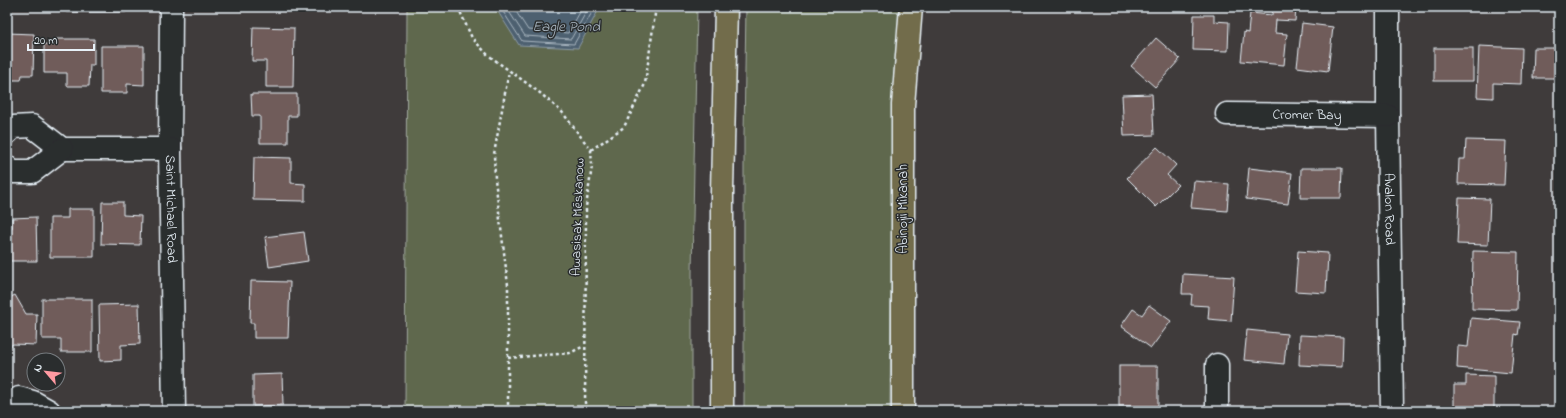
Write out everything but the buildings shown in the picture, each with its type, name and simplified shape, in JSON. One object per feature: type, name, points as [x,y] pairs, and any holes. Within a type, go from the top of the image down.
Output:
[{"type":"main road","points":[[722,411],[722,191],[726,7]]},
{"type":"main road","name":"Abinojii Mikanah","points":[[903,411],[903,105],[910,7]]},
{"type":"street","name":"Saint Michael Road","points":[[172,7],[170,149],[174,411]]},
{"type":"street","name":"Avalon Road","points":[[1388,7],[1392,411]]},
{"type":"street","name":"Cromer Bay","points":[[1227,114],[1388,116]]},
{"type":"street","points":[[7,133],[13,126],[32,126],[62,149],[170,149]]},
{"type":"street","points":[[7,167],[12,172],[32,172],[62,149]]},
{"type":"street","points":[[1217,365],[1217,411]]},
{"type":"street","points":[[7,411],[11,404],[19,398],[33,402],[50,411]]},
{"type":"path","name":"Awasisak Mēskanow","points":[[458,7],[472,38],[488,55],[540,93],[562,112],[590,150],[592,166],[586,207],[584,346],[585,411]]},
{"type":"path","points":[[590,150],[624,128],[645,84],[656,7]]},
{"type":"path","points":[[508,411],[508,285],[495,179],[494,154],[509,71]]},
{"type":"path","points":[[508,358],[570,353],[584,346]]},
{"type":"green space","points":[[407,7],[697,7],[692,272],[692,411],[405,411]]},
{"type":"green space","points":[[746,7],[899,7],[892,182],[890,411],[744,411],[744,134]]},
{"type":"water","name":"Eagle Pond","points":[[495,7],[600,7],[578,48],[519,45]]}]
